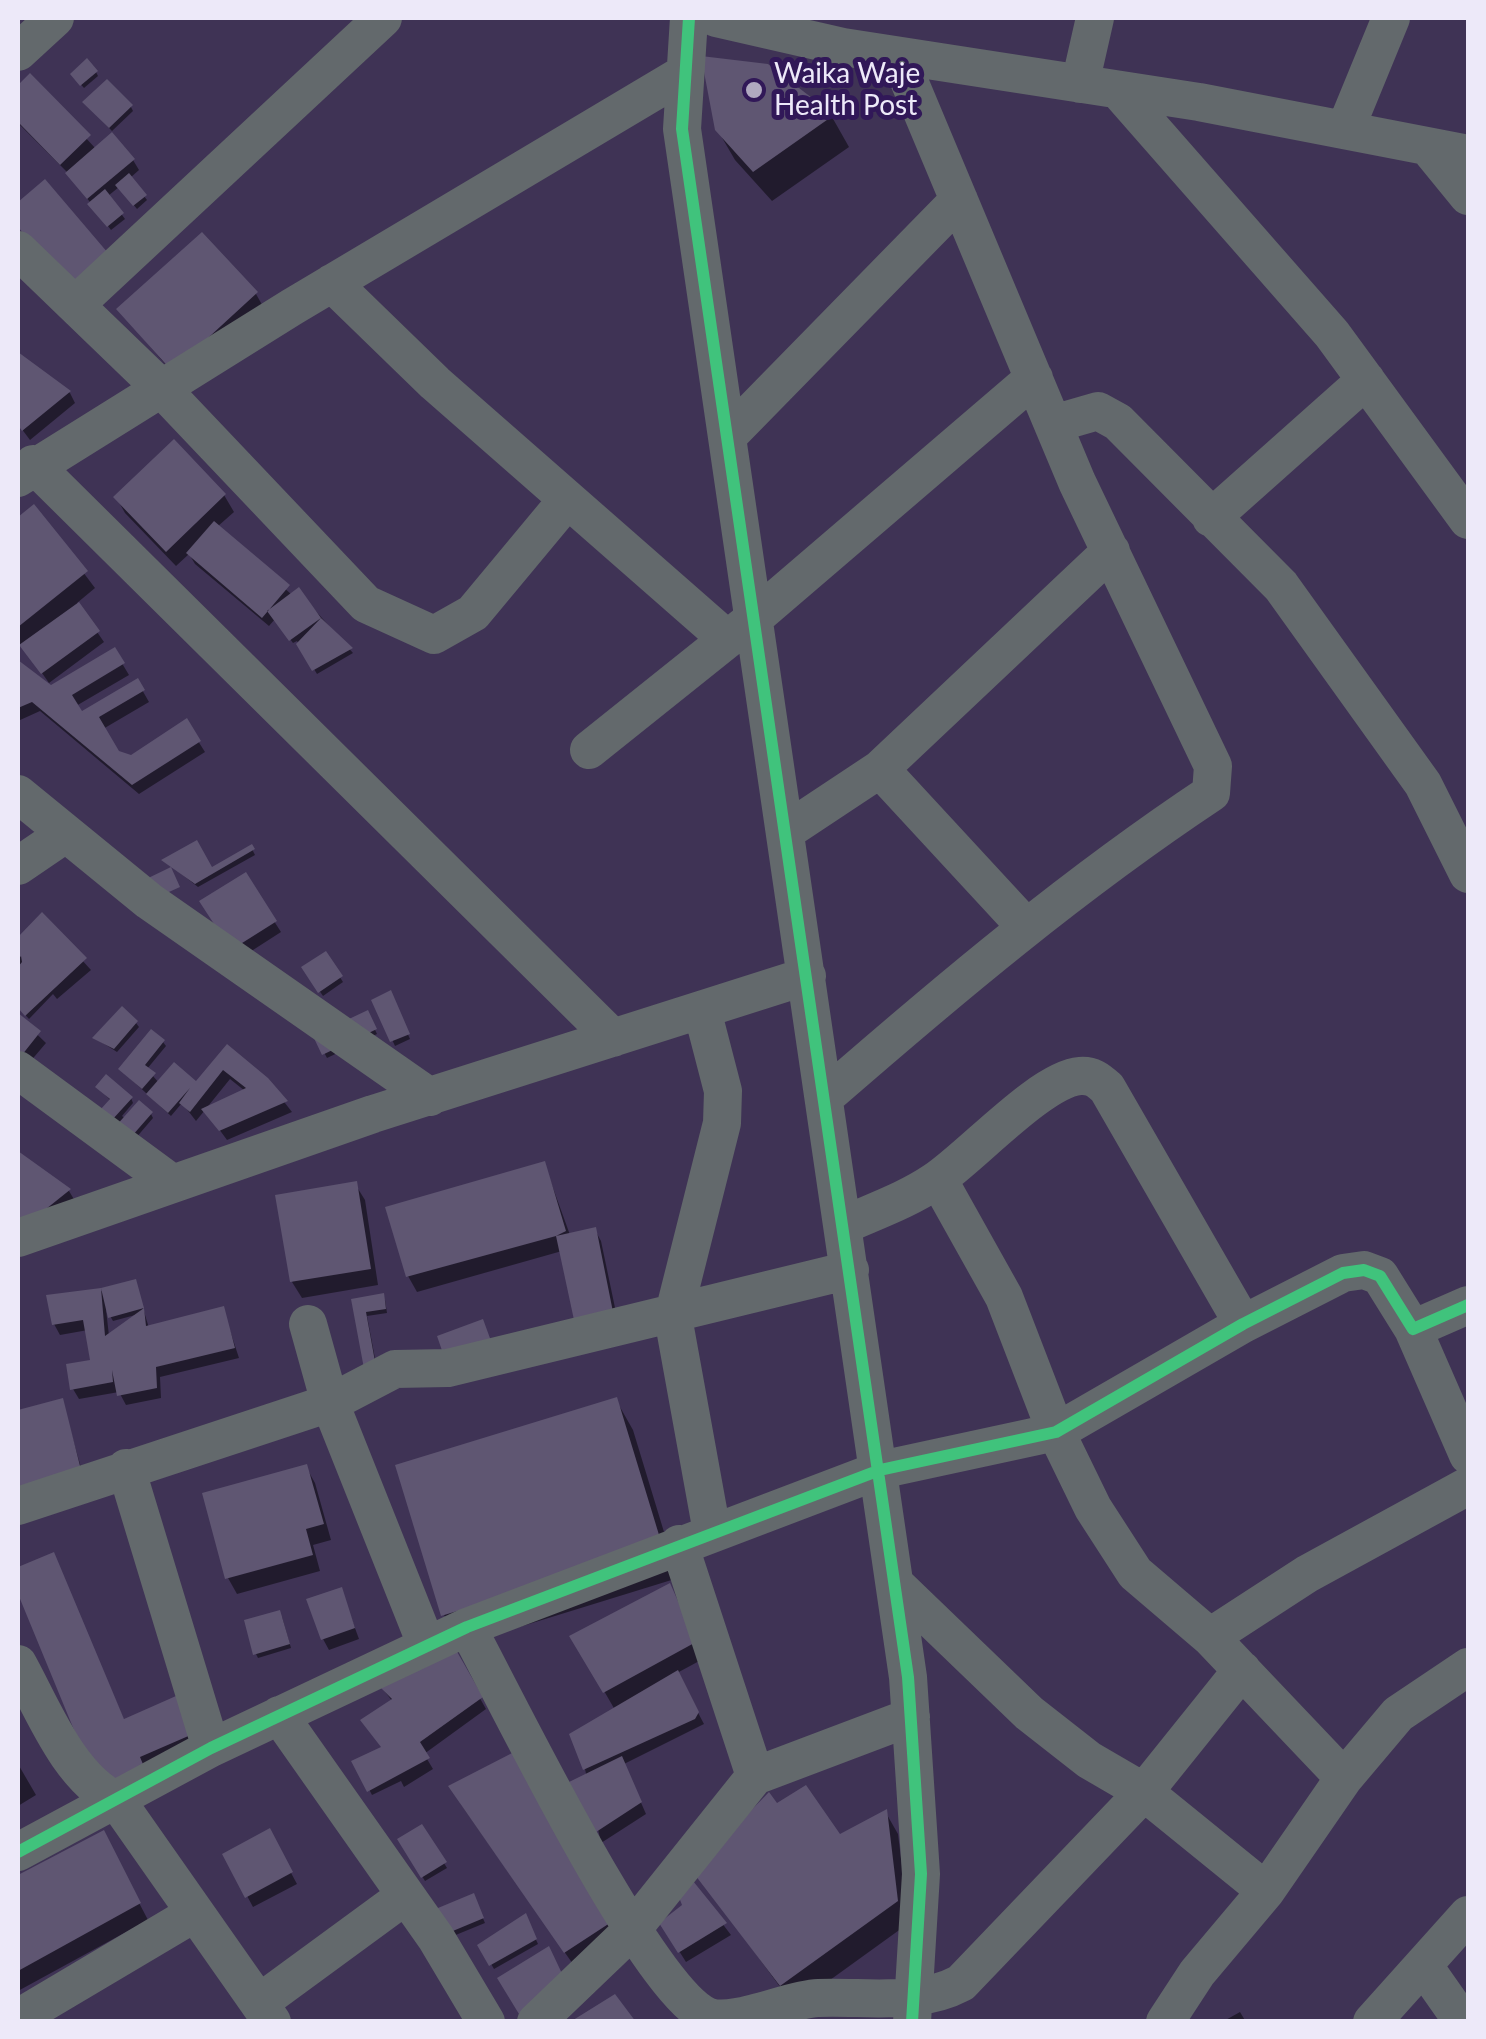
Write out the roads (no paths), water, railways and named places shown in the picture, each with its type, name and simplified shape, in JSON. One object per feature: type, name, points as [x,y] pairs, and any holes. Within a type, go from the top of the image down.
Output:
[{"type":"street","points":[[18,52],[55,18]]},
{"type":"street","points":[[75,305],[382,18]]},
{"type":"street","points":[[688,18],[682,130],[727,437],[741,629],[786,832],[897,1586],[911,1717],[921,1874],[914,2009]]},
{"type":"street","points":[[716,18],[900,57],[1118,90],[1468,154]]},
{"type":"street","points":[[1080,84],[1095,18]]},
{"type":"street","points":[[1345,130],[1392,18]]},
{"type":"street","points":[[825,1097],[1026,926],[1107,862],[1211,792],[1215,782],[1213,766],[1053,424],[900,57]]},
{"type":"street","points":[[613,1038],[25,471],[685,73]]},
{"type":"street","points":[[1118,90],[1332,334],[1468,520]]},
{"type":"street","points":[[1428,147],[1468,196]]},
{"type":"street","points":[[727,437],[960,200]]},
{"type":"street","points":[[18,250],[160,387],[366,604],[434,636],[473,613],[567,500]]},
{"type":"street","points":[[332,283],[435,383],[567,500],[741,629]]},
{"type":"street","points":[[590,750],[741,629],[1034,378]]},
{"type":"street","points":[[1211,518],[1366,380]]},
{"type":"street","points":[[1053,424],[1098,411],[1118,422],[1293,602],[1423,784],[1456,817],[1468,874]]},
{"type":"street","points":[[786,832],[880,769],[1110,551]]},
{"type":"street","points":[[880,769],[1026,926]]},
{"type":"street","points":[[18,794],[149,901],[430,1096]]},
{"type":"street","points":[[18,866],[65,834]]},
{"type":"street","points":[[18,1238],[430,1096],[807,976]]},
{"type":"street","points":[[702,1010],[723,1091],[722,1123],[673,1317],[695,1538],[754,1776]]},
{"type":"street","points":[[18,1070],[173,1184]]},
{"type":"street","points":[[844,1225],[938,1179],[1051,1087],[1076,1076],[1093,1076],[1107,1088],[1243,1324]]},
{"type":"street","points":[[938,1179],[1004,1297],[1056,1432],[1093,1508],[1135,1574],[1210,1637],[1344,1778]]},
{"type":"street","points":[[18,1506],[330,1404],[395,1369],[448,1368],[673,1317],[850,1270]]},
{"type":"street","points":[[18,1852],[211,1748],[426,1644],[880,1470],[1056,1432],[1243,1324],[1343,1273],[1364,1270],[1380,1276],[1413,1329],[1466,1485],[1307,1574],[1210,1637]]},
{"type":"street","points":[[1413,1329],[1468,1305]]},
{"type":"street","points":[[308,1324],[330,1404],[426,1644]]},
{"type":"street","points":[[126,1468],[211,1748]]},
{"type":"street","points":[[897,1586],[1029,1713],[1088,1760],[1144,1792],[1266,1891]]},
{"type":"street","points":[[467,1628],[631,1931],[685,2000],[708,2017],[736,2017],[780,2003],[816,1998],[914,2009],[973,1976],[1144,1792],[1242,1670]]},
{"type":"street","points":[[18,1664],[78,1766],[100,1793],[117,1801],[265,2012],[405,1896]]},
{"type":"street","points":[[1165,2022],[1197,1973],[1266,1891],[1344,1778],[1398,1714],[1468,1667]]},
{"type":"street","points":[[279,1715],[405,1896],[486,2022]]},
{"type":"street","points":[[536,2022],[631,1931],[754,1776],[911,1717]]},
{"type":"street","points":[[18,2020],[195,1913]]},
{"type":"street","points":[[1372,2022],[1468,1915]]},
{"type":"street","points":[[1423,1965],[1463,2022]]},
{"type":"place","name":"Waika Waje Health Post","points":[[754,90]]}]
